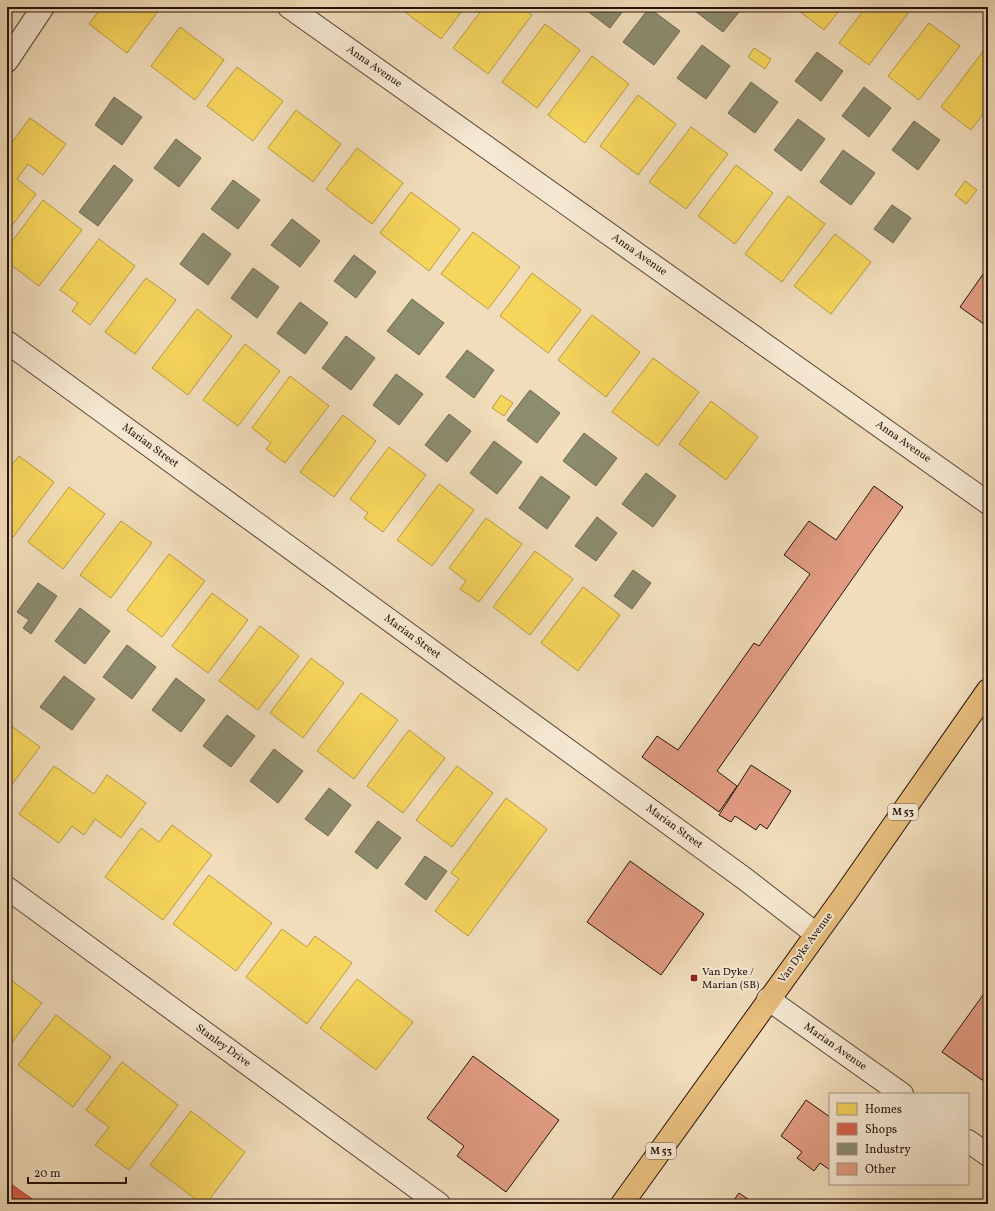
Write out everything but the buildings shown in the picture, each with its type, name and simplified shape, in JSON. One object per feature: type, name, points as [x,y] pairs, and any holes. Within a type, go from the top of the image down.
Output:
[{"type":"main road","name":"Van Dyke Avenue","points":[[622,1204],[816,934],[988,690]]},
{"type":"street","points":[[7,61],[43,7]]},
{"type":"street","name":"Anna Avenue","points":[[289,7],[988,503]]},
{"type":"street","name":"Marian Street","points":[[7,342],[745,879],[816,934]]},
{"type":"street","name":"Stanley Drive","points":[[7,888],[439,1204]]},
{"type":"street","name":"Marian Avenue","points":[[768,999],[901,1093]]},
{"type":"street","points":[[969,1142],[988,1155]]},
{"type":"place","name":"Van Dyke / Marian (SB)","points":[[694,978]]}]
